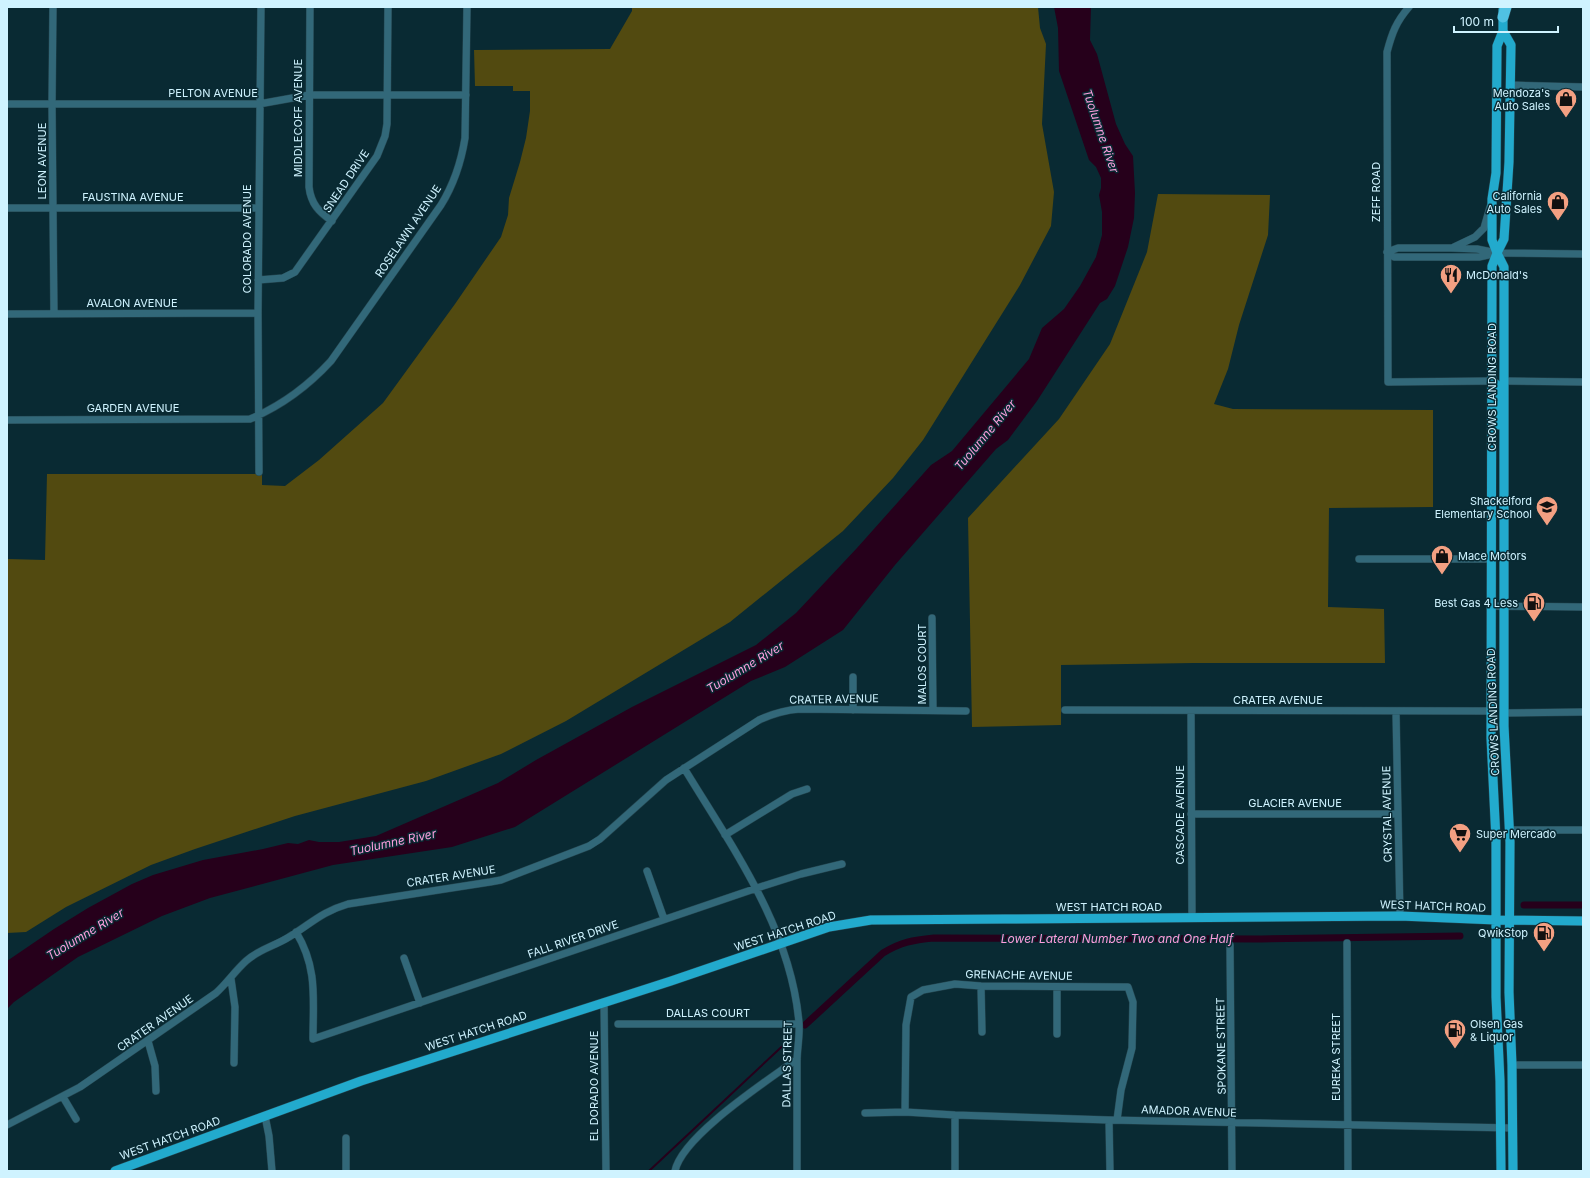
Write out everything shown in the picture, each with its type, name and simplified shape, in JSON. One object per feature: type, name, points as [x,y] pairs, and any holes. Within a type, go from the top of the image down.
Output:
[{"type":"main road","name":"CROWS LANDING ROAD","points":[[1504,10],[1503,31],[1497,46],[1496,173],[1492,199],[1492,240],[1504,267],[1504,713],[1510,830],[1509,992],[1514,1171]]},
{"type":"main road","name":"CROWS LANDING ROAD","points":[[1501,1171],[1501,1128],[1496,997],[1496,840],[1491,711],[1491,381],[1492,266],[1504,239],[1508,162],[1511,45],[1503,31]]},
{"type":"main road","points":[[1491,381],[1496,384],[1498,391],[1500,437],[1504,446]]},
{"type":"main road","points":[[1491,652],[1496,665],[1497,703],[1504,713]]},
{"type":"main road","points":[[1491,711],[1497,717],[1502,760],[1506,766]]},
{"type":"main road","name":"WEST HATCH ROAD","points":[[115,1171],[360,1081],[671,981],[829,927],[871,920],[1400,916],[1496,920],[1583,921]]},
{"type":"street","name":"LEON AVENUE","points":[[53,7],[52,104],[54,314]]},
{"type":"street","name":"COLORADO AVENUE","points":[[259,472],[258,280],[261,7]]},
{"type":"street","name":"MIDDLECOFF AVENUE","points":[[310,7],[310,193],[312,200],[320,212],[332,221]]},
{"type":"street","name":"SNEAD DRIVE","points":[[258,280],[283,278],[295,272],[371,165],[381,147],[387,124],[388,7]]},
{"type":"street","name":"ROSELAWN AVENUE","points":[[258,415],[289,398],[319,374],[331,361],[441,205],[454,180],[463,152],[466,122],[467,7]]},
{"type":"street","name":"ZEFF ROAD","points":[[1409,7],[1397,21],[1387,52],[1388,382],[1491,381]]},
{"type":"street","points":[[1510,85],[1583,87]]},
{"type":"street","name":"PELTON AVENUE","points":[[7,104],[259,104],[309,95],[466,95]]},
{"type":"street","points":[[1451,248],[1475,238],[1484,228],[1492,199]]},
{"type":"street","name":"FAUSTINA AVENUE","points":[[7,208],[259,208]]},
{"type":"street","points":[[1387,252],[1398,248],[1451,248],[1477,249],[1497,253]]},
{"type":"street","points":[[1387,252],[1394,257],[1479,256],[1497,253],[1583,254]]},
{"type":"street","name":"AVALON AVENUE","points":[[7,314],[258,313]]},
{"type":"street","points":[[1504,381],[1583,382]]},
{"type":"street","name":"GARDEN AVENUE","points":[[7,420],[250,419],[258,415]]},
{"type":"street","points":[[1359,559],[1491,559]]},
{"type":"street","points":[[1491,606],[1583,607]]},
{"type":"street","name":"MALOS COURT","points":[[932,618],[933,710]]},
{"type":"street","points":[[853,677],[853,710]]},
{"type":"street","name":"CRATER AVENUE","points":[[7,1125],[80,1087],[216,993],[239,968],[256,953],[289,938],[324,913],[348,904],[501,880],[589,846],[600,839],[657,788],[684,768],[759,720],[790,710],[966,711]]},
{"type":"street","name":"CRATER AVENUE","points":[[1064,710],[1396,712],[1491,711]]},
{"type":"street","name":"CASCADE AVENUE","points":[[1190,711],[1192,918]]},
{"type":"street","name":"CRYSTAL AVENUE","points":[[1396,712],[1400,916]]},
{"type":"street","points":[[1504,713],[1583,712]]},
{"type":"street","name":"DALLAS STREET","points":[[684,768],[757,888],[781,944],[793,983],[799,1024],[797,1059],[797,1171]]},
{"type":"street","points":[[725,835],[792,794],[807,789]]},
{"type":"street","name":"GLACIER AVENUE","points":[[1191,814],[1398,814]]},
{"type":"street","points":[[1510,830],[1583,830]]},
{"type":"street","name":"FALL RIVER DRIVE","points":[[296,932],[308,954],[313,975],[314,1039],[757,888],[801,874],[842,864]]},
{"type":"street","points":[[647,872],[664,919]]},
{"type":"street","name":"EUREKA STREET","points":[[1347,943],[1348,1171]]},
{"type":"street","name":"SPOKANE STREET","points":[[1230,945],[1232,1171]]},
{"type":"street","points":[[404,958],[420,1003]]},
{"type":"street","points":[[230,979],[235,1007],[234,1063]]},
{"type":"street","name":"GRENACHE AVENUE","points":[[905,1112],[906,1025],[911,997],[923,990],[955,984],[981,986],[1128,987],[1133,1002],[1132,1048],[1113,1120]]},
{"type":"street","points":[[981,986],[982,1032]]},
{"type":"street","points":[[1057,987],[1057,1034]]},
{"type":"street","name":"EL DORADO AVENUE","points":[[604,1002],[606,1171]]},
{"type":"street","name":"DALLAS COURT","points":[[618,1024],[799,1024]]},
{"type":"street","points":[[148,1041],[155,1066],[156,1091]]},
{"type":"street","points":[[675,1171],[677,1162],[700,1135],[721,1115],[797,1059]]},
{"type":"street","points":[[1512,1065],[1583,1065]]},
{"type":"street","points":[[63,1097],[76,1119]]},
{"type":"street","name":"AMADOR AVENUE","points":[[865,1113],[905,1112],[955,1116],[1348,1126],[1513,1128]]},
{"type":"street","points":[[265,1116],[270,1136],[272,1171]]},
{"type":"street","points":[[955,1116],[955,1171]]},
{"type":"street","points":[[1110,1171],[1113,1120]]},
{"type":"street","points":[[346,1138],[346,1171]]},
{"type":"shaded area","points":[[632,7],[1038,7],[1040,28],[1046,44],[1042,124],[1054,192],[1051,226],[1020,285],[923,440],[893,478],[843,531],[730,622],[566,721],[501,754],[426,781],[295,816],[151,865],[66,907],[26,932],[7,933],[7,559],[45,560],[47,474],[262,474],[262,485],[285,486],[319,460],[383,403],[455,304],[501,237],[508,215],[509,198],[526,138],[530,111],[530,91],[513,91],[513,86],[475,86],[474,50],[610,49],[632,11]]},
{"type":"shaded area","points":[[1158,194],[1270,195],[1268,235],[1239,325],[1228,369],[1214,404],[1233,409],[1433,410],[1433,507],[1329,508],[1328,607],[1384,609],[1385,663],[1061,665],[1061,725],[972,727],[968,518],[1059,419],[1110,344],[1147,252]]},
{"type":"water","name":"Tuolumne River","points":[[1054,7],[1091,7],[1090,40],[1097,54],[1116,124],[1125,144],[1133,156],[1135,193],[1134,218],[1128,247],[1115,286],[1107,299],[1100,303],[1037,401],[1008,440],[996,449],[895,565],[843,630],[785,667],[751,681],[515,827],[452,847],[333,865],[210,898],[162,916],[78,957],[14,1002],[7,1009],[7,961],[88,908],[132,884],[153,875],[203,860],[288,843],[298,844],[309,840],[319,842],[339,842],[376,836],[498,783],[536,760],[632,707],[756,645],[796,613],[857,548],[931,465],[952,451],[1029,359],[1042,328],[1064,309],[1080,286],[1096,257],[1102,235],[1102,212],[1099,195],[1101,178],[1096,167],[1089,160],[1059,71],[1058,28]]},
{"type":"waterway","points":[[1524,905],[1583,905]]},
{"type":"waterway","name":"Lower Lateral Number Two and One Half","points":[[805,1025],[883,953],[907,942],[934,938],[1261,939],[1460,936]]},
{"type":"waterway","name":"Lower Lateral Number Two and One Half","points":[[649,1171],[790,1039]]},
{"type":"place","name":"Mendoza's Auto Sales","points":[[1566,118]]},
{"type":"place","name":"California Auto Sales","points":[[1558,222]]},
{"type":"place","name":"McDonald's","points":[[1451,294]]},
{"type":"place","name":"Shackelford Elementary School","points":[[1547,526]]},
{"type":"place","name":"Mace Motors","points":[[1442,576]]},
{"type":"place","name":"Best Gas 4 Less","points":[[1534,622]]},
{"type":"place","name":"Super Mercado","points":[[1460,854]]},
{"type":"place","name":"QwikStop","points":[[1544,952]]},
{"type":"place","name":"Olsen Gas & Liquor","points":[[1455,1050]]}]
